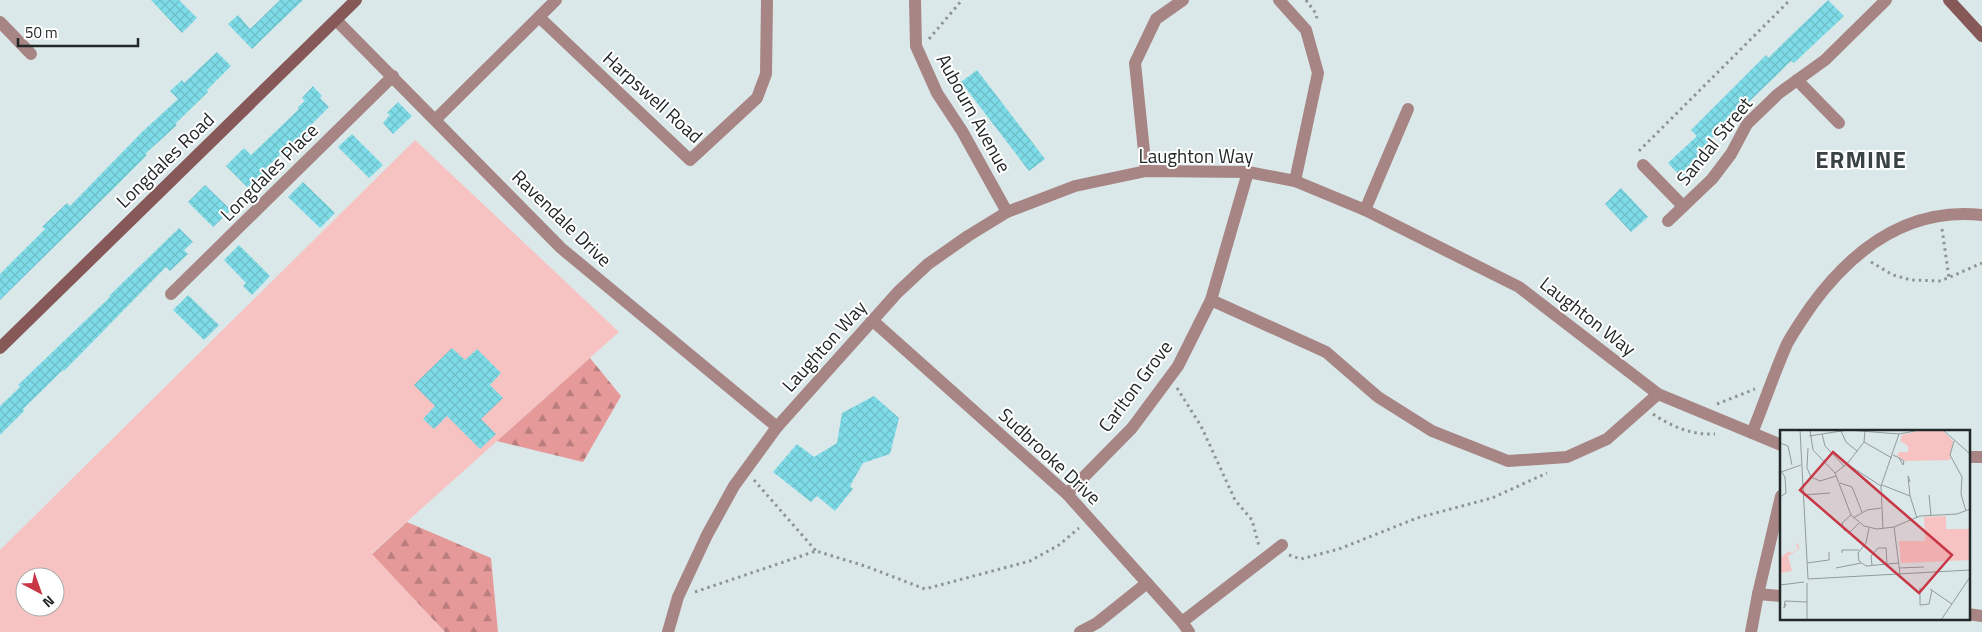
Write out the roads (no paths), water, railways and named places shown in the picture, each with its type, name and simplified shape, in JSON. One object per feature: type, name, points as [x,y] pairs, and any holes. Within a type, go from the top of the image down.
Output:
[{"type":"main road","name":"Longdales Road","points":[[0,348],[356,0]]},
{"type":"main road","points":[[1948,0],[1982,36]]},
{"type":"street","points":[[436,119],[556,0]]},
{"type":"street","name":"Harpswell Road","points":[[539,17],[690,160],[757,98],[766,74],[766,0]]},
{"type":"street","name":"Aubourn Avenue","points":[[915,0],[916,46],[937,93],[962,130],[1007,212]]},
{"type":"street","points":[[1146,171],[1135,63],[1156,19],[1183,0]]},
{"type":"street","points":[[1279,0],[1306,30],[1318,73],[1295,181]]},
{"type":"street","name":"Sandal Street","points":[[1668,222],[1717,173],[1731,154],[1747,124],[1778,94],[1825,60],[1886,0]]},
{"type":"street","name":"Ravendale Drive","points":[[336,20],[436,119],[561,248],[777,427]]},
{"type":"street","points":[[0,22],[31,54]]},
{"type":"street","name":"Longdales Place","points":[[171,294],[393,76]]},
{"type":"street","points":[[1797,80],[1839,123]]},
{"type":"street","points":[[1365,210],[1408,109]]},
{"type":"street","name":"Sandal Street","points":[[1638,161],[1683,206]]},
{"type":"street","name":"Laughton Way","points":[[668,632],[678,597],[707,535],[734,486],[777,427],[898,292],[928,264],[1007,212],[1075,186],[1146,171],[1248,172],[1295,181],[1365,210],[1519,287],[1658,394],[1780,445]]},
{"type":"street","name":"Carlton Grove","points":[[1067,494],[1132,428],[1178,366],[1211,300],[1248,172]]},
{"type":"street","points":[[1752,433],[1788,343],[1826,285],[1858,254],[1870,244],[1905,226],[1926,218],[1982,215]]},
{"type":"street","points":[[1211,300],[1326,352],[1378,397],[1432,432],[1508,461],[1568,457],[1607,439],[1658,394]]},
{"type":"street","name":"Sudbrooke Drive","points":[[872,320],[1067,494],[1186,627]]},
{"type":"street","points":[[1751,632],[1780,500]]},
{"type":"street","points":[[1186,627],[1262,560],[1279,548]]},
{"type":"street","points":[[1080,632],[1098,623],[1147,583]]},
{"type":"street","points":[[1758,594],[1780,596]]},
{"type":"district","name":"ERMINE","points":[[1861,160]]}]
